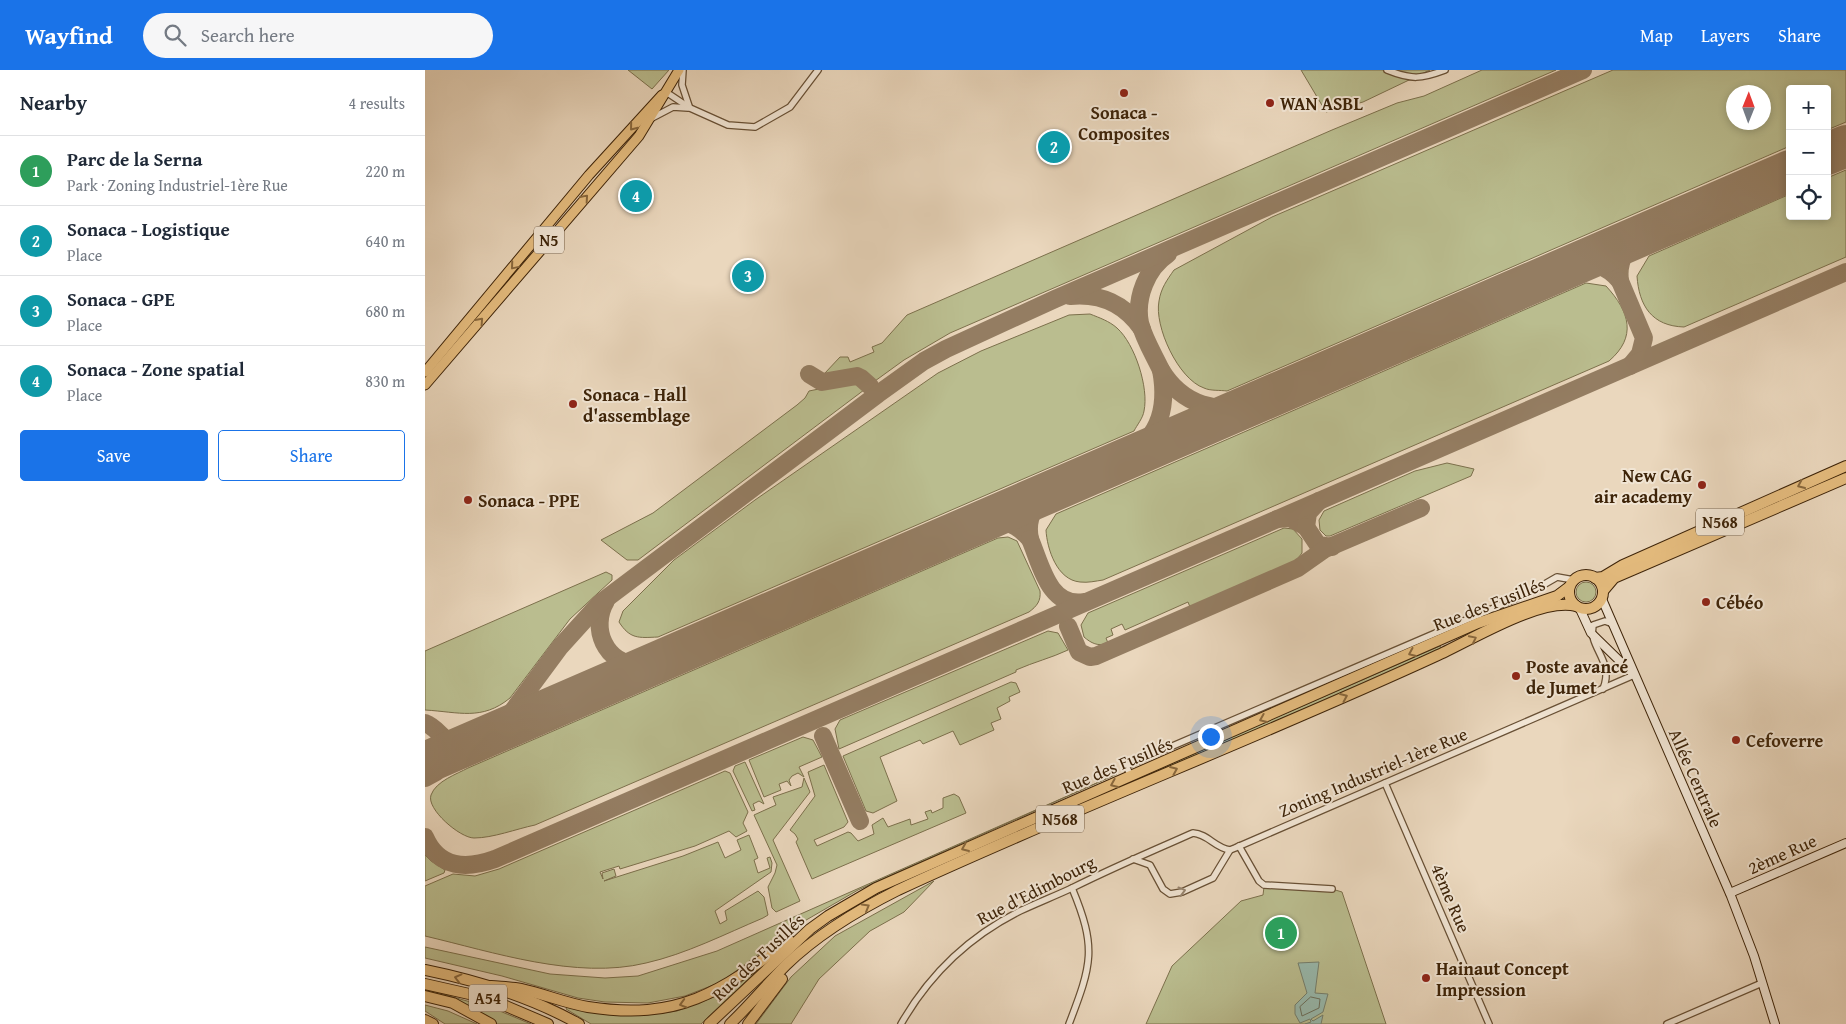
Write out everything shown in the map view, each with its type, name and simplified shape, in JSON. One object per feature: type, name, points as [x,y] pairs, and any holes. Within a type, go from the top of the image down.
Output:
[{"type":"highway","name":"N568","points":[[1571,584],[1584,575],[1595,578],[1603,577],[1623,565],[1846,466]]},
{"type":"highway","name":"N568","points":[[1578,607],[1591,609],[1603,595],[1613,578],[1846,478]]},
{"type":"highway","points":[[1623,565],[1661,544],[1663,540]]},
{"type":"highway","points":[[1595,578],[1603,595]]},
{"type":"highway","points":[[1571,584],[1570,600],[1578,607]]},
{"type":"highway","name":"Rue des Fusillés","points":[[709,1024],[794,943],[828,916],[893,879],[1478,623],[1557,596],[1571,584]]},
{"type":"highway","name":"Rue des Fusillés","points":[[730,1024],[787,965],[825,934],[863,908],[898,890],[1430,659],[1501,624],[1559,604],[1578,607]]},
{"type":"highway","points":[[491,986],[521,989],[557,1000],[616,1010],[662,1009],[683,1005],[722,988],[795,935],[828,916]]},
{"type":"highway","points":[[748,1024],[777,985],[825,934]]},
{"type":"highway","name":"A54","points":[[425,970],[491,986],[531,1000],[579,1024]]},
{"type":"highway","name":"A54","points":[[425,984],[487,998],[548,1024]]},
{"type":"highway","points":[[425,996],[453,1003],[491,1024]]},
{"type":"highway","points":[[425,1020],[433,1024]]},
{"type":"main road","name":"N5","points":[[425,385],[639,136],[681,70]]},
{"type":"main road","name":"N5","points":[[425,372],[589,175],[616,148],[652,104],[666,92]]},
{"type":"street","points":[[681,70],[681,86],[690,108]]},
{"type":"street","points":[[666,92],[690,108],[728,126],[755,127],[791,107],[819,70]]},
{"type":"street","points":[[1387,70],[1406,77],[1424,78],[1445,70]]},
{"type":"street","points":[[651,118],[673,107],[690,108]]},
{"type":"street","points":[[1131,776],[1126,766],[1531,592],[1557,577],[1571,584]]},
{"type":"street","name":"Allée Centrale","points":[[1603,595],[1634,675],[1730,893],[1762,983]]},
{"type":"street","points":[[1578,607],[1607,672],[1603,689]]},
{"type":"street","points":[[1591,633],[1593,626],[1599,622],[1613,624]]},
{"type":"street","points":[[1591,633],[1634,675]]},
{"type":"street","name":"Zoning Industriel-1ère Rue","points":[[1230,850],[1634,675]]},
{"type":"street","name":"4ème Rue","points":[[1385,783],[1489,1024]]},
{"type":"street","name":"Rue d'Edimbourg","points":[[901,1024],[929,982],[973,940],[1020,911],[1193,833],[1202,834],[1217,846],[1230,850]]},
{"type":"street","name":"2ème Rue","points":[[1730,893],[1846,843]]},
{"type":"street","points":[[1239,846],[1259,881],[1265,885],[1332,889]]},
{"type":"street","points":[[1133,859],[1150,865],[1163,889],[1170,894],[1182,892],[1213,878],[1230,850]]},
{"type":"street","points":[[1069,1024],[1085,984],[1090,958],[1089,935],[1072,888]]},
{"type":"street","points":[[1667,1024],[1762,983],[1775,1024]]},
{"type":"green space","points":[[628,70],[669,70],[652,89]]},
{"type":"green space","points":[[1301,70],[1430,70],[1363,102],[1326,112]]},
{"type":"green space","points":[[1482,70],[1556,70],[950,333],[904,360],[875,381],[868,375],[861,373],[854,372],[835,376],[825,373],[840,357],[848,357],[850,362],[874,352],[872,347],[882,343],[907,315],[1332,130],[1397,103],[1424,96]]},
{"type":"green space","points":[[1613,70],[1846,70],[1846,122],[1831,128],[1831,85],[1786,85],[1786,148],[1227,391],[1206,389],[1194,383],[1177,363],[1164,337],[1158,312],[1159,301],[1161,292],[1174,270],[1272,217]]},
{"type":"green space","points":[[1846,170],[1846,257],[1684,327],[1663,323],[1649,312],[1644,305],[1638,287],[1637,276],[1649,256],[1786,196],[1786,220],[1831,220],[1831,176]]},
{"type":"green space","points":[[1586,283],[1606,286],[1621,305],[1625,315],[1627,334],[1624,343],[1609,361],[1103,580],[1080,582],[1065,576],[1059,570],[1051,554],[1046,530],[1056,514]]},
{"type":"green space","points":[[1090,314],[1117,328],[1130,344],[1135,355],[1142,379],[1145,401],[1144,411],[1134,431],[658,637],[635,636],[627,632],[619,622],[623,611],[674,560],[755,500],[938,373],[981,351],[1069,315]]},
{"type":"green space","points":[[853,382],[864,390],[638,560],[627,560],[601,540],[653,513],[797,405],[805,398],[809,391]]},
{"type":"green space","points":[[1447,463],[1474,469],[1471,476],[1330,536],[1326,536],[1320,530],[1319,520],[1324,511],[1415,471]]},
{"type":"green space","points":[[1284,528],[1293,529],[1302,539],[1302,553],[1295,562],[1190,607],[1188,602],[1125,630],[1122,624],[1111,629],[1113,635],[1106,638],[1108,643],[1095,644],[1084,637],[1081,625],[1088,613]]},
{"type":"green space","points":[[1008,537],[1017,541],[1040,591],[1038,603],[1029,612],[535,825],[481,838],[468,837],[445,822],[434,808],[431,795],[437,786],[447,778],[468,768],[998,538]]},
{"type":"green space","points":[[606,572],[612,575],[612,580],[570,619],[510,698],[490,710],[480,712],[459,713],[425,710],[425,651]]},
{"type":"green space","points":[[1586,582],[1593,585],[1596,592],[1593,599],[1586,602],[1579,599],[1576,592],[1579,585]]},
{"type":"green space","points":[[1048,631],[1058,633],[1068,650],[1016,670],[1016,672],[839,749],[835,729],[840,720]]},
{"type":"green space","points":[[1440,646],[1442,649],[1124,787],[1123,784]]},
{"type":"green space","points":[[1011,682],[1016,683],[1020,692],[1009,697],[1010,701],[997,708],[1001,719],[991,723],[994,730],[960,745],[953,731],[923,744],[920,740],[880,757],[897,801],[873,813],[866,811],[843,756]]},
{"type":"green space","points":[[803,737],[813,740],[822,757],[799,767],[804,777],[798,773],[792,776],[789,780],[791,786],[787,781],[779,784],[781,790],[764,797],[749,760]]},
{"type":"green space","points":[[745,762],[764,804],[759,801],[753,804],[755,810],[752,811],[733,771],[735,766]]},
{"type":"green space","points":[[824,765],[848,822],[844,827],[814,840],[817,846],[848,832],[858,841],[874,834],[872,825],[883,818],[888,827],[910,819],[911,825],[928,819],[925,812],[931,810],[932,813],[943,808],[943,798],[954,794],[959,797],[966,813],[812,879],[796,842],[798,839],[790,830],[815,796],[808,772]]},
{"type":"green space","points":[[725,771],[730,773],[748,812],[743,823],[747,831],[736,837],[729,831],[695,846],[620,869],[619,866],[600,872],[603,879],[602,873],[614,869],[616,876],[604,881],[683,856],[718,842],[725,858],[741,850],[737,840],[749,835],[758,858],[754,860],[758,873],[770,868],[767,858],[770,857],[772,863],[771,872],[715,911],[720,924],[727,920],[725,911],[758,891],[764,897],[768,915],[763,918],[676,954],[646,963],[619,967],[592,968],[535,962],[425,936],[425,886],[453,874],[475,876],[499,869]]},
{"type":"green space","points":[[1117,774],[858,890],[801,923],[721,982],[685,996],[648,1003],[605,1002],[578,998],[502,976],[425,958],[425,947],[550,974],[605,978],[638,976],[717,951]]},
{"type":"green space","points":[[804,778],[810,792],[773,840],[800,901],[776,912],[772,908],[768,887],[777,865],[754,815],[776,805],[773,797],[802,787]]},
{"type":"green space","points":[[425,855],[445,870],[444,873],[425,881]]},
{"type":"green space","points":[[934,881],[904,912],[870,931],[819,979],[791,1024],[756,1024],[791,977],[835,936]]},
{"type":"green space","points":[[1264,887],[1332,889],[1342,892],[1386,1024],[1146,1024],[1172,966],[1241,901],[1263,895]]},
{"type":"green space","points":[[762,966],[701,1024],[591,1024],[566,1009],[567,1007],[645,1015],[677,1011],[730,991]]},
{"type":"green space","points":[[425,989],[495,1009],[531,1024],[496,1024],[483,1015],[425,991]]},
{"type":"green space","points":[[425,1005],[448,1011],[477,1024],[445,1024],[425,1011]]},
{"type":"water","points":[[1319,962],[1315,993],[1328,994],[1323,1012],[1311,1019],[1313,1021],[1323,1015],[1321,1024],[1305,1024],[1311,1022],[1310,1019],[1300,1023],[1295,1014],[1295,1005],[1307,993],[1298,963]]},
{"type":"taxiway","points":[[425,723],[434,728],[449,742],[459,746],[500,728],[560,647],[599,604],[924,361],[1055,299],[1583,70]]},
{"type":"taxiway","points":[[1571,265],[1598,265],[1615,275],[1620,281],[1620,266],[1625,253],[1646,233]]},
{"type":"taxiway","points":[[1161,370],[1142,329],[1139,304],[1144,284],[1149,275],[1154,267],[1168,254]]},
{"type":"taxiway","points":[[425,837],[431,848],[438,855],[446,861],[455,864],[474,864],[495,859],[1846,272]]},
{"type":"taxiway","points":[[1620,281],[1644,338],[1640,354],[1630,366]]},
{"type":"taxiway","points":[[1070,296],[1092,296],[1111,302],[1128,313],[1142,329]]},
{"type":"taxiway","points":[[1119,462],[1143,445],[1157,424],[1163,399],[1161,370],[1179,392],[1202,404],[1228,408],[1256,402]]},
{"type":"taxiway","points":[[809,374],[822,382],[857,376],[870,386]]},
{"type":"taxiway","points":[[979,522],[994,521],[1007,523],[1019,529],[1030,539],[1029,523],[1031,516],[1043,499],[1055,489]]},
{"type":"taxiway","points":[[1277,519],[1290,518],[1306,527],[1308,513],[1319,501]]},
{"type":"taxiway","points":[[1068,626],[1079,652],[1090,657],[1096,656],[1298,568],[1325,549],[1421,508]]},
{"type":"taxiway","points":[[1306,527],[1318,545],[1332,547]]},
{"type":"taxiway","points":[[1030,539],[1043,572],[1054,592],[1072,602],[1084,602]]},
{"type":"taxiway","points":[[606,601],[601,611],[600,633],[609,651],[627,663],[639,665],[669,657]]},
{"type":"taxiway","points":[[823,736],[860,821]]},
{"type":"taxiway","points":[[425,778],[436,772],[454,750]]},
{"type":"runway","points":[[1831,152],[1846,146]]},
{"type":"runway","points":[[425,763],[1786,173]]},
{"type":"place","name":"Sonaca - Composites","points":[[1124,93]]},
{"type":"place","name":"WAN ASBL","points":[[1270,103]]},
{"type":"place","name":"Sonaca - Logistique","points":[[1054,147]]},
{"type":"place","name":"Sonaca - Zone spatial","points":[[636,196]]},
{"type":"place","name":"Sonaca - GPE","points":[[748,276]]},
{"type":"place","name":"Sonaca - Hall d'assemblage","points":[[573,404]]},
{"type":"place","name":"New CAG air academy","points":[[1702,485]]},
{"type":"place","name":"Sonaca - PPE","points":[[468,500]]},
{"type":"place","name":"Cébéo","points":[[1706,602]]},
{"type":"place","name":"Poste avancé de Jumet","points":[[1516,676]]},
{"type":"place","name":"Cefoverre","points":[[1736,740]]},
{"type":"place","name":"Parc de la Serna","points":[[1281,933]]},
{"type":"place","name":"Hainaut Concept Impression","points":[[1426,978]]}]
